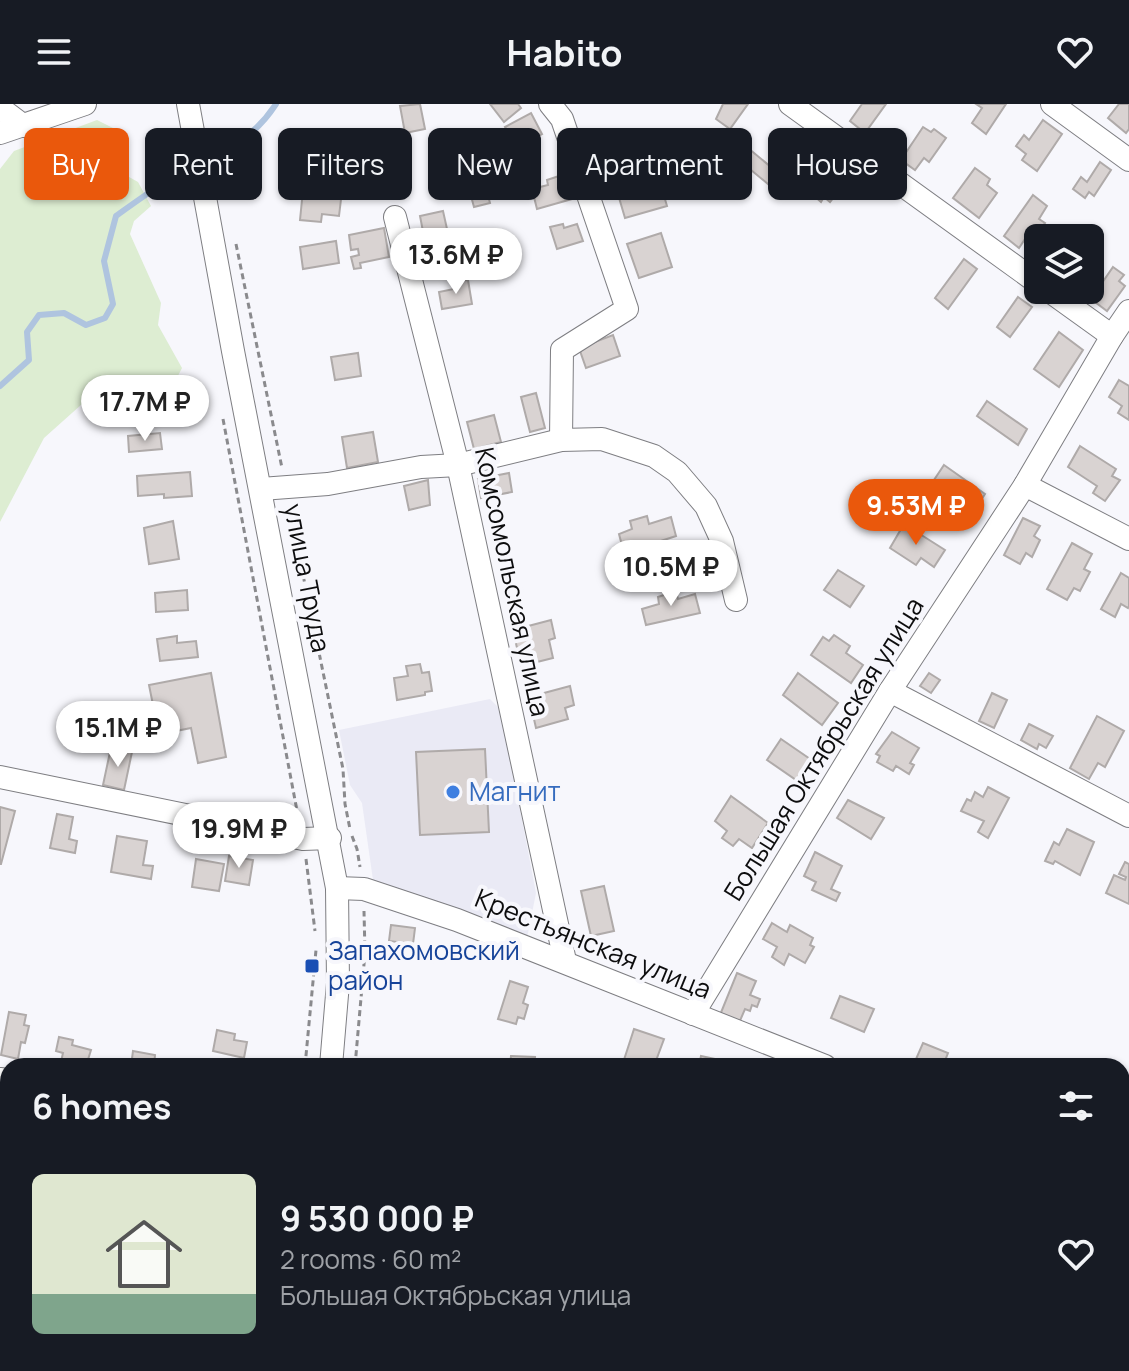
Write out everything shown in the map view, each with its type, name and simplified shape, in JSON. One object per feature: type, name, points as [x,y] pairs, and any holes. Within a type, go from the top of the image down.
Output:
[{"type":"street","points":[[0,133],[85,104]]},
{"type":"street","name":"улица Труда","points":[[188,104],[233,351],[330,838],[337,888],[338,983],[332,1058]]},
{"type":"street","points":[[550,104],[562,119],[627,309],[562,350],[561,440]]},
{"type":"street","points":[[790,104],[1024,273]]},
{"type":"street","points":[[1052,104],[1129,160]]},
{"type":"street","points":[[0,108],[24,126]]},
{"type":"street","name":"Комсомольская улица","points":[[395,217],[458,465],[565,961]]},
{"type":"street","points":[[1067,304],[1112,336]]},
{"type":"street","name":"Большая Октябрьская улица","points":[[693,1014],[890,691],[1025,485],[1129,311]]},
{"type":"street","points":[[261,489],[328,484],[421,467],[458,465],[561,440],[602,439],[654,456],[677,472],[706,506],[722,541],[736,600]]},
{"type":"street","points":[[1025,485],[1129,539]]},
{"type":"street","points":[[890,691],[1129,816]]},
{"type":"street","points":[[0,777],[303,839],[330,838]]},
{"type":"street","name":"Крестьянская улица","points":[[337,888],[364,889],[457,920],[805,1058]]},
{"type":"path","points":[[235,243],[240,254],[343,769],[345,804],[364,889],[365,953],[356,1058]]},
{"type":"path","points":[[223,419],[303,839],[315,933]]},
{"type":"path","points":[[306,1058],[316,949]]},
{"type":"shaded area","points":[[490,699],[501,710],[536,893],[527,938],[373,880],[362,803],[350,785],[339,730]]},
{"type":"green space","points":[[97,120],[113,128],[76,128]]},
{"type":"green space","points":[[24,147],[24,200],[129,200],[129,177],[138,182],[145,200],[151,206],[134,221],[130,234],[161,303],[158,325],[182,368],[168,395],[134,402],[115,392],[91,396],[44,438],[0,522],[0,169],[14,151]]},
{"type":"building","points":[[420,104],[425,129],[412,132],[412,128],[404,128],[400,106]]},
{"type":"building","points":[[490,104],[518,104],[521,108],[504,122]]},
{"type":"building","points":[[723,104],[748,104],[731,128],[716,119]]},
{"type":"building","points":[[862,104],[886,104],[869,128],[859,128],[850,121]]},
{"type":"building","points":[[976,104],[1006,104],[986,134],[972,123],[982,108]]},
{"type":"building","points":[[1119,104],[1129,104],[1129,129],[1126,133],[1108,118]]},
{"type":"building","points":[[531,113],[539,128],[506,128]]},
{"type":"building","points":[[1043,120],[1062,134],[1037,171],[1022,160],[1026,154],[1016,146],[1024,135],[1029,140]]},
{"type":"building","points":[[923,127],[931,132],[934,129],[946,138],[929,162],[924,158],[915,170],[907,164],[907,151]]},
{"type":"building","points":[[752,151],[768,165],[768,184],[752,171]]},
{"type":"building","points":[[1100,162],[1111,170],[1094,196],[1089,192],[1085,198],[1073,189],[1081,177],[1087,182]]},
{"type":"building","points":[[975,168],[990,179],[987,185],[997,193],[979,218],[953,198]]},
{"type":"building","points":[[557,177],[557,200],[568,200],[537,209],[535,200],[541,200],[541,187],[548,185],[547,180]]},
{"type":"building","points":[[1033,195],[1047,206],[1039,219],[1044,224],[1024,224],[1024,240],[1019,248],[1004,236]]},
{"type":"building","points":[[302,200],[341,200],[339,216],[322,214],[321,222],[300,220]]},
{"type":"building","points":[[472,200],[489,200],[490,203],[474,207]]},
{"type":"building","points":[[620,200],[665,200],[667,206],[625,218]]},
{"type":"building","points":[[443,211],[451,247],[427,252],[420,216]]},
{"type":"building","points":[[563,224],[564,228],[577,224],[583,241],[557,249],[550,227]]},
{"type":"building","points":[[384,228],[389,257],[360,263],[361,268],[354,269],[351,257],[359,255],[358,249],[351,250],[349,235]]},
{"type":"building","points":[[661,233],[672,267],[639,278],[627,244]]},
{"type":"building","points":[[336,241],[339,263],[303,269],[300,247]]},
{"type":"building","points":[[964,259],[977,269],[948,309],[935,298]]},
{"type":"building","points":[[1113,267],[1124,275],[1119,281],[1125,286],[1107,311],[1098,304],[1104,304],[1104,280]]},
{"type":"building","points":[[468,280],[472,304],[442,309],[439,292],[454,289],[453,282]]},
{"type":"building","points":[[1018,297],[1032,307],[1010,337],[997,327]]},
{"type":"building","points":[[1059,332],[1083,350],[1059,387],[1034,369]]},
{"type":"building","points":[[613,335],[620,356],[586,368],[579,348]]},
{"type":"building","points":[[358,353],[361,376],[335,380],[331,357]]},
{"type":"building","points":[[1119,380],[1129,386],[1129,420],[1118,413],[1122,406],[1109,397]]},
{"type":"building","points":[[536,393],[545,428],[530,432],[521,397]]},
{"type":"building","points":[[987,401],[1027,429],[1018,445],[977,416]]},
{"type":"building","points":[[494,415],[501,442],[474,449],[467,422]]},
{"type":"building","points":[[373,432],[378,462],[347,468],[342,437]]},
{"type":"building","points":[[160,433],[162,449],[129,452],[128,436]]},
{"type":"building","points":[[1080,446],[1116,469],[1112,476],[1120,480],[1105,501],[1093,493],[1097,486],[1068,467]]},
{"type":"building","points":[[944,465],[985,494],[972,514],[930,486]]},
{"type":"building","points":[[190,472],[192,496],[138,496],[137,476]]},
{"type":"building","points":[[509,473],[512,492],[481,498],[478,479]]},
{"type":"building","points":[[428,480],[430,505],[409,510],[404,486]]},
{"type":"building","points":[[647,516],[649,524],[671,517],[676,536],[624,553],[619,534],[632,529],[630,521]]},
{"type":"building","points":[[1023,518],[1040,526],[1034,536],[1040,540],[1032,557],[1026,553],[1020,564],[1004,555]]},
{"type":"building","points":[[173,521],[179,559],[149,564],[144,528]]},
{"type":"building","points":[[904,524],[945,550],[934,567],[921,558],[916,565],[890,548]]},
{"type":"building","points":[[1072,543],[1092,554],[1084,569],[1090,572],[1080,591],[1074,588],[1067,600],[1047,589]]},
{"type":"building","points":[[838,570],[864,586],[850,607],[824,590]]},
{"type":"building","points":[[1121,573],[1129,578],[1129,606],[1121,604],[1115,617],[1101,609]]},
{"type":"building","points":[[187,590],[188,610],[156,612],[155,593]]},
{"type":"building","points":[[676,591],[678,599],[695,594],[700,613],[646,625],[642,609],[659,604],[658,597]]},
{"type":"building","points":[[551,620],[555,638],[549,640],[553,658],[521,666],[513,630]]},
{"type":"building","points":[[834,635],[850,646],[846,653],[863,665],[851,683],[811,655],[823,637],[829,641]]},
{"type":"building","points":[[177,636],[177,643],[196,641],[198,657],[160,661],[157,639]]},
{"type":"building","points":[[420,664],[422,673],[429,672],[432,691],[397,700],[394,678],[408,676],[406,666]]},
{"type":"building","points":[[211,673],[226,757],[198,763],[191,728],[171,732],[167,713],[155,715],[149,685]]},
{"type":"building","points":[[798,673],[838,703],[822,725],[783,695]]},
{"type":"building","points":[[929,673],[940,680],[931,693],[920,686]]},
{"type":"building","points":[[570,686],[574,705],[565,708],[568,719],[536,728],[529,697]]},
{"type":"building","points":[[992,693],[1007,700],[994,728],[979,721]]},
{"type":"building","points":[[1097,716],[1124,731],[1105,767],[1098,763],[1089,779],[1070,768]]},
{"type":"building","points":[[1029,724],[1053,736],[1046,748],[1039,744],[1037,749],[1021,740]]},
{"type":"building","points":[[892,732],[919,748],[910,763],[914,765],[909,774],[896,766],[893,771],[877,762],[880,756],[876,754]]},
{"type":"building","points":[[781,739],[813,761],[799,782],[767,760]]},
{"type":"building","points":[[117,749],[132,752],[124,790],[103,785],[110,752],[116,754]]},
{"type":"building","name":"Магнит","points":[[485,749],[489,832],[420,835],[416,752]]},
{"type":"building","points":[[988,787],[1009,798],[988,838],[978,832],[984,821],[961,811],[967,799],[971,801],[975,792],[983,797]]},
{"type":"building","points":[[731,796],[768,823],[752,848],[739,839],[733,846],[722,838],[727,831],[715,821]]},
{"type":"building","points":[[848,800],[884,818],[871,839],[837,818]]},
{"type":"building","points":[[0,807],[15,811],[1,864],[0,864]]},
{"type":"building","points":[[57,814],[73,817],[69,839],[77,841],[75,853],[50,848]]},
{"type":"building","points":[[1067,829],[1094,842],[1080,875],[1055,861],[1053,864],[1045,861],[1054,842],[1059,845]]},
{"type":"building","points":[[117,836],[147,841],[143,865],[153,866],[151,879],[111,872]]},
{"type":"building","points":[[815,852],[842,866],[831,889],[840,893],[836,901],[812,890],[816,882],[804,876]]},
{"type":"building","points":[[229,856],[253,860],[249,885],[225,881]]},
{"type":"building","points":[[196,859],[224,864],[219,891],[192,887]]},
{"type":"building","points":[[1125,862],[1129,864],[1129,904],[1106,893],[1114,875],[1125,880],[1126,877],[1119,874]]},
{"type":"building","points":[[604,886],[614,931],[591,936],[581,891]]},
{"type":"building","points":[[772,923],[787,932],[790,925],[813,938],[810,945],[814,947],[805,963],[789,954],[784,965],[772,957],[777,947],[763,939]]},
{"type":"building","points":[[391,925],[415,928],[413,944],[389,941]]},
{"type":"building","points":[[737,973],[756,981],[750,995],[760,999],[757,1007],[752,1005],[750,1011],[745,1009],[739,1023],[720,1015]]},
{"type":"building","points":[[510,981],[528,987],[523,1003],[528,1005],[524,1019],[518,1017],[516,1024],[498,1019]]},
{"type":"building","points":[[840,996],[874,1009],[864,1032],[831,1018]]},
{"type":"building","points":[[9,1012],[26,1015],[24,1025],[29,1026],[25,1043],[21,1042],[18,1058],[1,1055]]},
{"type":"building","points":[[634,1029],[664,1039],[657,1058],[625,1058]]},
{"type":"building","points":[[217,1030],[235,1034],[234,1040],[247,1042],[244,1058],[213,1051]]},
{"type":"building","points":[[59,1037],[73,1040],[72,1045],[91,1050],[88,1058],[62,1058],[63,1053],[56,1051]]},
{"type":"building","points":[[923,1043],[948,1053],[946,1058],[916,1058]]},
{"type":"building","points":[[133,1051],[155,1055],[155,1058],[132,1058]]},
{"type":"waterway","points":[[0,386],[29,360],[27,332],[39,315],[64,313],[86,325],[105,318],[113,304],[104,261],[116,216],[165,182],[242,140],[276,104]]},
{"type":"place","name":"Магнит","points":[[453,792]]},
{"type":"place","name":"Запахомовский район","points":[[312,966]]}]
